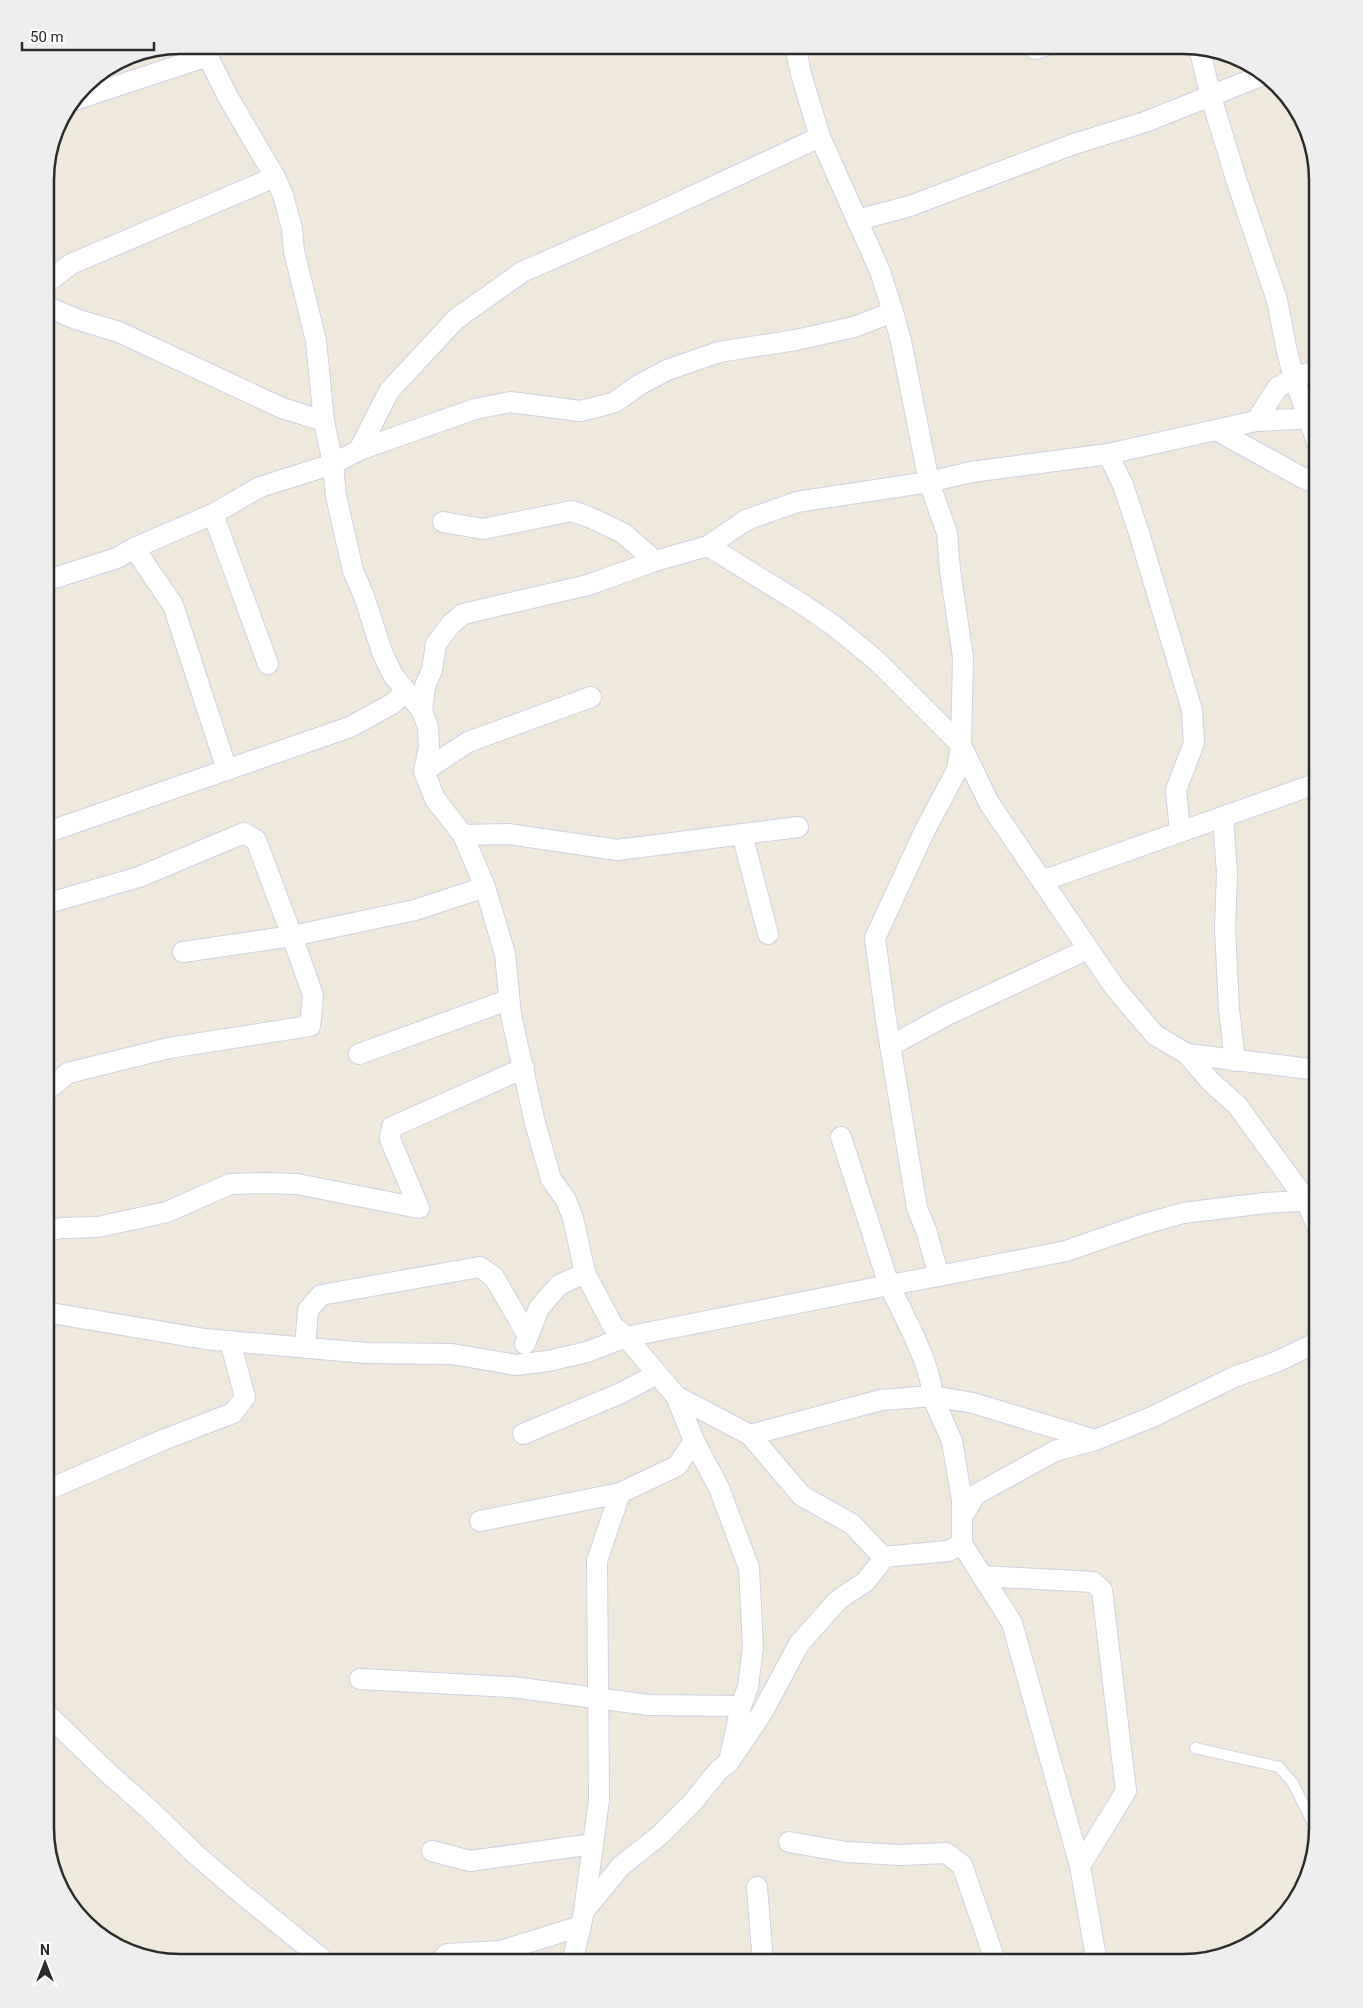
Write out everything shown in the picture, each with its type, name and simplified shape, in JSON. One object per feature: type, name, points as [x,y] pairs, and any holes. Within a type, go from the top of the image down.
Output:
[{"type":"street","points":[[87,95],[197,54]]},
{"type":"street","points":[[206,54],[228,97],[275,177],[283,195],[292,229],[294,251],[316,341],[324,421],[333,464],[336,496],[353,571],[364,596],[382,652],[393,675],[422,712]]},
{"type":"street","points":[[797,54],[820,137],[880,271],[901,341],[929,482],[947,533],[950,570],[963,657],[961,745],[956,770],[925,830],[875,938],[890,1046],[917,1208],[926,1230],[939,1276]]},
{"type":"street","points":[[1201,55],[1211,96],[1237,182],[1277,300],[1294,378],[1309,408]]},
{"type":"street","points":[[857,220],[910,206],[1074,144],[1146,122],[1256,78]]},
{"type":"street","points":[[359,450],[389,391],[456,319],[522,272],[652,215],[820,137]]},
{"type":"street","points":[[54,277],[71,264],[275,177]]},
{"type":"street","points":[[54,310],[76,319],[120,332],[282,408],[324,421]]},
{"type":"street","points":[[54,578],[117,558],[134,548],[213,514],[260,486],[333,464],[359,450],[475,409],[510,402],[580,411],[615,402],[639,385],[667,370],[719,352],[796,340],[854,327],[893,312]]},
{"type":"street","points":[[1256,421],[1278,387],[1294,378],[1309,373]]},
{"type":"street","points":[[729,1762],[741,1706],[748,1687],[753,1646],[748,1568],[719,1488],[694,1441],[676,1396],[626,1337],[613,1326],[585,1273],[573,1218],[566,1200],[551,1179],[535,1123],[508,1000],[505,954],[485,887],[463,835],[435,799],[424,771],[429,738],[422,712],[425,686],[432,670],[436,644],[450,624],[463,614],[588,585],[655,561],[708,546],[746,520],[797,502],[929,482],[972,472],[1108,454],[1256,421],[1309,418]]},
{"type":"street","points":[[1216,430],[1309,481]]},
{"type":"street","points":[[1108,454],[1123,485],[1140,533],[1192,710],[1194,743],[1176,790],[1180,831]]},
{"type":"street","points":[[443,522],[483,529],[572,511],[590,517],[623,533],[655,561]]},
{"type":"street","points":[[213,514],[268,664]]},
{"type":"street","points":[[708,546],[802,604],[832,625],[876,660],[961,745],[989,803],[1115,988],[1155,1034],[1187,1054],[1210,1082],[1237,1105],[1309,1196]]},
{"type":"street","points":[[134,548],[173,605],[227,770]]},
{"type":"street","points":[[54,829],[350,727],[392,704],[406,692]]},
{"type":"street","points":[[424,771],[468,742],[592,697]]},
{"type":"street","points":[[1042,881],[1309,786]]},
{"type":"street","points":[[1223,817],[1227,873],[1225,929],[1235,1061]]},
{"type":"street","points":[[463,835],[508,834],[617,850],[798,827]]},
{"type":"street","points":[[54,901],[139,877],[244,833],[256,840],[313,995],[310,1026],[160,1050],[68,1073],[54,1085]]},
{"type":"street","points":[[742,834],[768,934]]},
{"type":"street","points":[[183,952],[292,936],[415,910],[485,887]]},
{"type":"street","points":[[890,1046],[949,1014],[1088,949]]},
{"type":"street","points":[[359,1054],[508,1000]]},
{"type":"street","points":[[1187,1054],[1309,1069]]},
{"type":"street","points":[[54,1229],[98,1227],[167,1212],[230,1184],[297,1184],[419,1208],[390,1138],[392,1127],[524,1068]]},
{"type":"street","points":[[842,1137],[889,1285],[916,1343],[931,1382],[932,1396],[952,1441],[962,1500],[962,1544],[1012,1622],[1080,1866],[1095,1954]]},
{"type":"street","points":[[54,1314],[205,1339],[366,1353],[452,1354],[516,1365],[548,1361],[587,1352],[626,1337],[1066,1251],[1183,1213],[1309,1200]]},
{"type":"street","points":[[305,1347],[308,1310],[321,1294],[480,1267],[494,1277],[528,1336]]},
{"type":"street","points":[[516,1365],[539,1308],[559,1285],[585,1273]]},
{"type":"street","points":[[54,1487],[233,1412],[245,1397],[230,1341]]},
{"type":"street","points":[[963,1515],[975,1495],[1055,1451],[1096,1440],[1152,1418],[1234,1377],[1276,1362],[1309,1346]]},
{"type":"street","points":[[523,1434],[621,1393],[657,1374]]},
{"type":"street","points":[[676,1396],[750,1435],[802,1496],[852,1524],[883,1557]]},
{"type":"street","points":[[750,1435],[881,1400],[932,1396],[973,1403],[1096,1440]]},
{"type":"street","points":[[480,1521],[620,1493],[678,1466],[694,1441]]},
{"type":"street","points":[[574,1954],[582,1918],[599,1800],[597,1561],[620,1493]]},
{"type":"street","points":[[883,1557],[948,1551],[962,1544]]},
{"type":"street","points":[[446,1954],[501,1951],[582,1918],[620,1866],[660,1835],[692,1803],[718,1771],[729,1762],[762,1713],[799,1644],[838,1600],[865,1582],[883,1557]]},
{"type":"street","points":[[982,1576],[1093,1582],[1102,1590],[1126,1791],[1080,1866]]},
{"type":"street","points":[[360,1679],[512,1686],[649,1705],[741,1706]]},
{"type":"street","points":[[54,1721],[194,1853],[316,1954]]},
{"type":"street","points":[[789,1842],[846,1852],[901,1855],[946,1853],[962,1865],[993,1954]]},
{"type":"street","points":[[432,1851],[470,1861],[593,1844]]},
{"type":"street","points":[[757,1887],[762,1954]]},
{"type":"lane","points":[[1195,1748],[1279,1767],[1293,1784],[1309,1816]]}]
